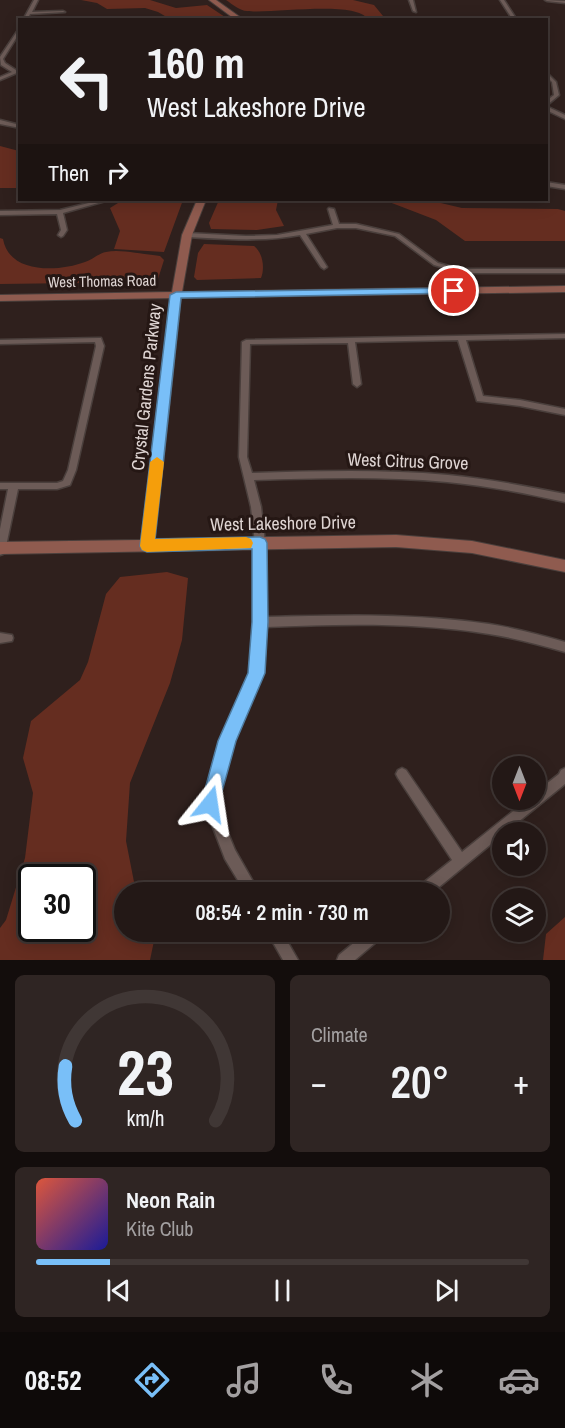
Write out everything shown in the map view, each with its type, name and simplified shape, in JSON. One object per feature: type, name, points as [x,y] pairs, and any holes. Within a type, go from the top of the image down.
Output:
[{"type":"street","points":[[26,18],[36,0]]},
{"type":"street","points":[[212,0],[238,18]]},
{"type":"street","points":[[411,0],[415,11]]},
{"type":"street","points":[[502,0],[514,18]]},
{"type":"street","points":[[547,0],[565,2]]},
{"type":"street","points":[[29,13],[63,12]]},
{"type":"street","points":[[17,72],[3,63],[1,59],[18,31]]},
{"type":"street","points":[[0,79],[17,72]]},
{"type":"street","points":[[548,76],[554,82],[557,95],[548,104]]},
{"type":"street","points":[[548,107],[565,117]]},
{"type":"street","points":[[0,122],[18,126]]},
{"type":"street","points":[[548,184],[565,187]]},
{"type":"street","points":[[0,213],[60,212],[102,201]]},
{"type":"street","name":"Crystal Gardens Parkway","points":[[147,546],[176,295],[187,235],[201,201]]},
{"type":"street","points":[[331,209],[337,226]]},
{"type":"street","points":[[60,212],[64,230],[61,235]]},
{"type":"street","points":[[187,235],[246,238],[277,237],[337,226],[377,229],[397,235],[436,264],[460,271],[565,271]]},
{"type":"street","points":[[302,232],[324,267]]},
{"type":"street","name":"West Thomas Road","points":[[0,298],[565,289]]},
{"type":"street","points":[[246,882],[230,854],[210,804],[227,741],[256,673],[260,622],[260,543],[256,507],[243,457],[246,342],[565,336]]},
{"type":"street","points":[[461,337],[480,399],[520,403],[565,412]]},
{"type":"street","points":[[0,342],[98,340],[100,346],[72,470],[67,483],[57,486],[0,486]]},
{"type":"street","points":[[351,340],[357,384]]},
{"type":"street","name":"West Citrus Grove","points":[[248,477],[397,474],[484,481],[565,498]]},
{"type":"street","points":[[0,549],[14,485]]},
{"type":"street","name":"West Lakeshore Drive","points":[[0,549],[396,541],[441,543],[529,557],[565,566]]},
{"type":"street","points":[[260,622],[354,619],[422,621],[531,636],[565,647]]},
{"type":"street","points":[[402,774],[460,861]]},
{"type":"street","points":[[435,882],[564,777]]},
{"type":"street","points":[[280,942],[291,960]]},
{"type":"street","points":[[344,960],[365,942]]},
{"type":"shaded area","points":[[81,0],[150,0],[176,8],[207,5],[226,18],[168,18],[145,8],[107,9],[97,3]]},
{"type":"shaded area","points":[[226,0],[353,0],[374,5],[388,18],[367,18],[360,13],[347,10],[244,11]]},
{"type":"shaded area","points":[[0,146],[18,151],[18,188],[0,188]]},
{"type":"shaded area","points":[[183,201],[164,252],[114,249],[120,231],[110,208],[118,203]]},
{"type":"shaded area","points":[[219,201],[278,201],[276,210],[284,226],[257,230],[211,229],[209,223]]},
{"type":"shaded area","points":[[387,201],[432,201],[462,208],[558,209],[565,211],[565,241],[465,241],[436,220]]},
{"type":"shaded area","points":[[0,238],[3,239],[7,250],[15,259],[36,267],[62,268],[88,261],[111,251],[160,256],[164,260],[158,279],[152,282],[0,284]]},
{"type":"shaded area","points":[[204,244],[254,246],[262,261],[261,278],[197,280],[194,277],[198,253]]},
{"type":"shaded area","points":[[167,572],[188,578],[182,640],[170,683],[130,783],[126,841],[134,882],[114,882],[114,942],[154,942],[150,960],[0,960],[0,928],[6,920],[18,881],[18,942],[96,942],[96,864],[23,864],[33,793],[23,758],[31,721],[80,680],[88,662],[106,594],[120,577]]},
{"type":"shaded area","points":[[565,917],[565,960],[543,960],[546,934]]},
{"type":"slow traffic","points":[[157,462],[147,546],[246,543]]},
{"type":"route","points":[[210,804],[227,741],[256,673],[260,622],[260,543],[147,546],[176,295],[454,291]]}]
